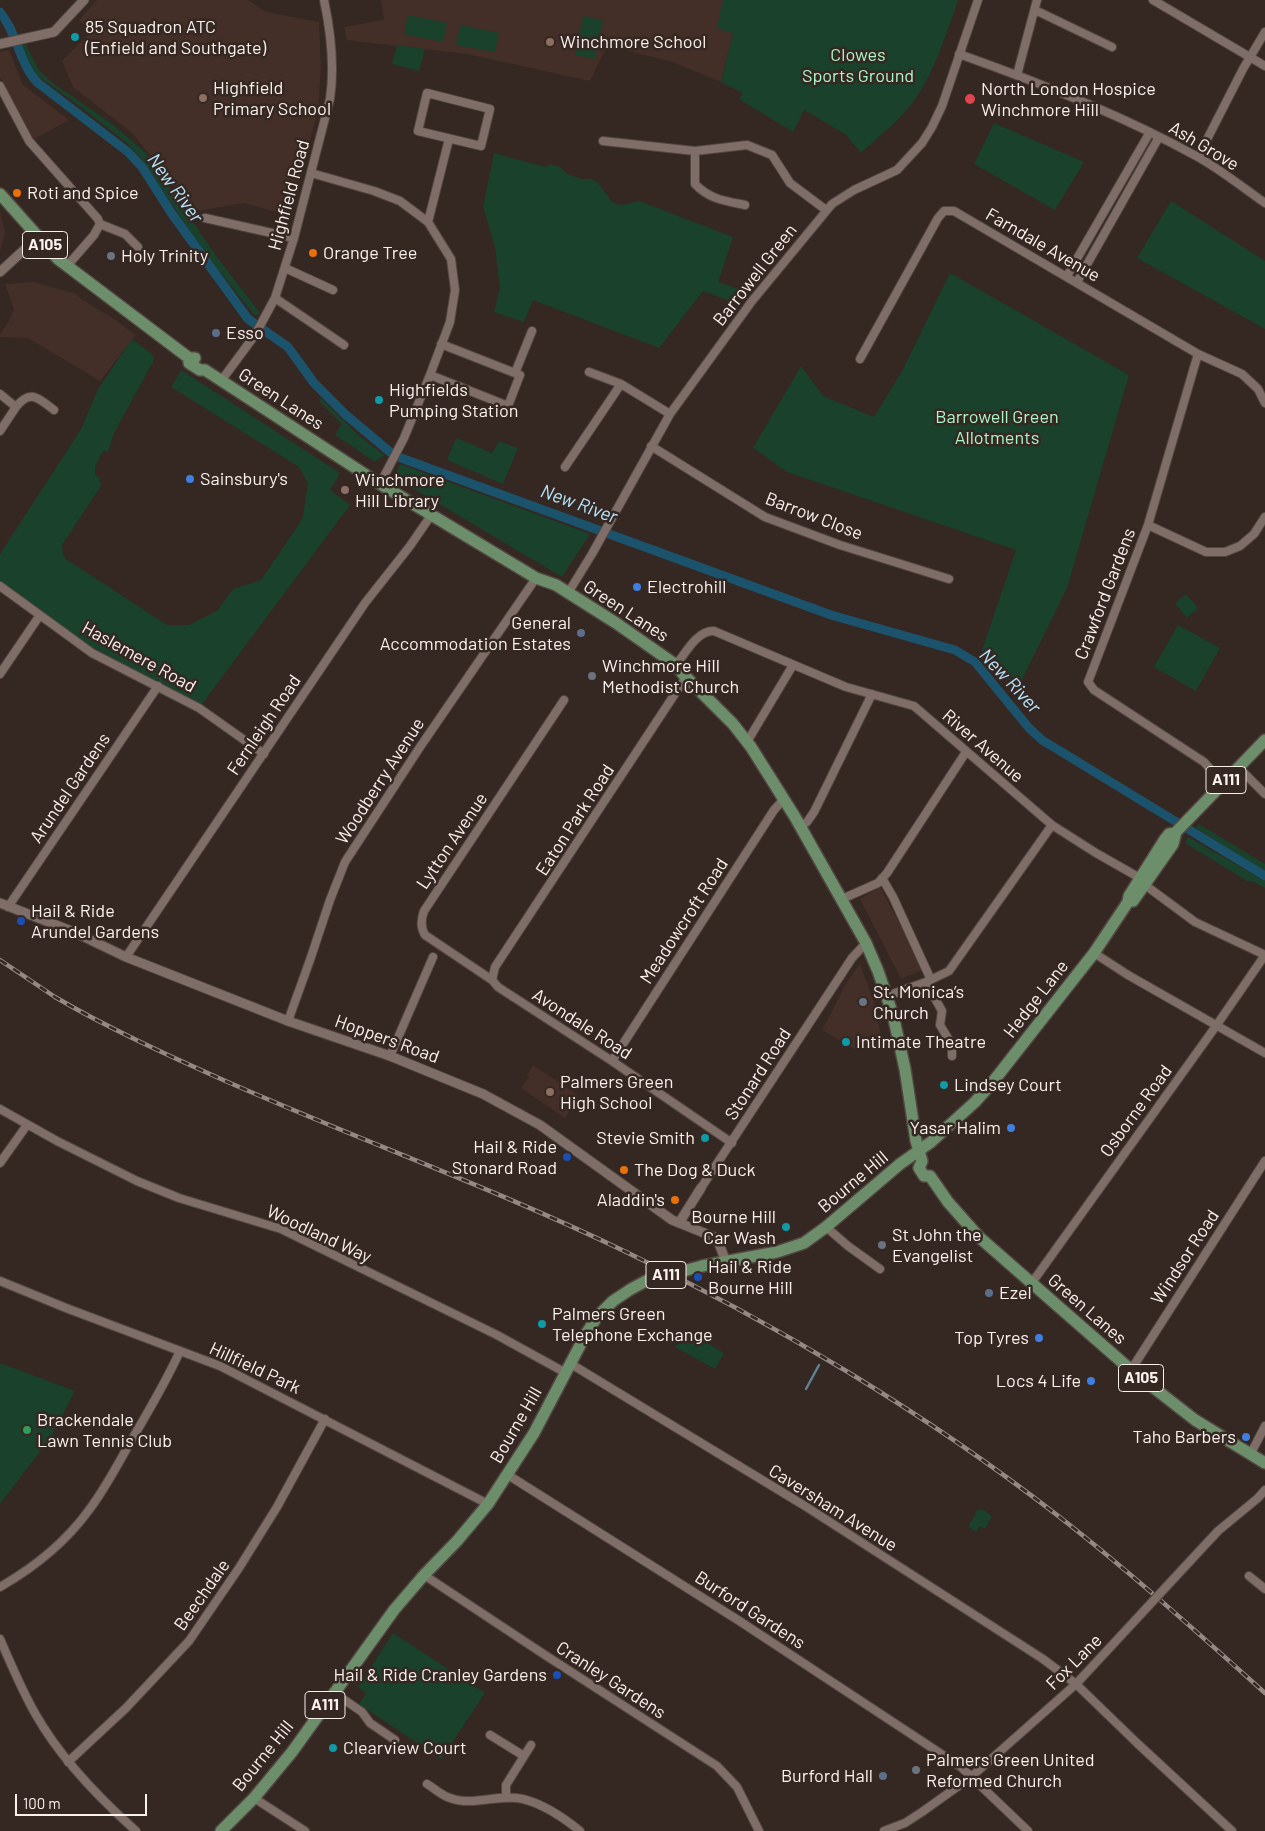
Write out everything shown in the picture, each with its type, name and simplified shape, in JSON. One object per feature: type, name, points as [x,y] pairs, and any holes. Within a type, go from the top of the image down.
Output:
[{"type":"main road","name":"Green Lanes","points":[[0,194],[67,266],[189,358],[193,357],[204,364],[205,370],[380,484],[536,578],[568,593],[632,633],[676,665],[747,742],[800,826],[866,943],[893,1015],[904,1061],[920,1156],[930,1165],[932,1170],[930,1176],[948,1202],[967,1224],[1031,1284],[1131,1370],[1188,1415],[1265,1463]]},
{"type":"main road","name":"Hedge Lane","points":[[920,1156],[992,1083],[1094,953],[1128,902],[1129,896],[1142,882],[1164,839],[1169,834],[1175,833],[1265,740]]},
{"type":"main road","name":"Bourne Hill","points":[[221,1831],[254,1798],[292,1752],[394,1610],[488,1504],[534,1433],[597,1317],[613,1301],[646,1281],[702,1266],[777,1252],[804,1243],[826,1227],[900,1164],[920,1156]]},
{"type":"street","points":[[0,44],[54,32],[84,0]]},
{"type":"street","name":"Highfield Road","points":[[221,381],[255,336],[275,298],[294,238],[332,85],[332,45],[324,0]]},
{"type":"street","name":"Barrowell Green","points":[[568,593],[592,554],[670,414],[752,301],[826,210],[837,200],[854,190],[897,170],[912,156],[932,128],[942,106],[978,0]]},
{"type":"street","points":[[1017,75],[1037,0]]},
{"type":"street","points":[[1153,0],[1265,66]]},
{"type":"street","points":[[1035,10],[1112,47]]},
{"type":"street","points":[[1198,157],[1265,32]]},
{"type":"street","name":"Ash Grove","points":[[959,54],[1017,75],[1150,132],[1198,157],[1265,202]]},
{"type":"street","points":[[0,86],[29,141],[98,219],[100,224],[124,234],[138,247]]},
{"type":"street","points":[[427,93],[490,109],[481,146],[449,139],[418,131],[427,93]]},
{"type":"street","points":[[1067,276],[1150,132]]},
{"type":"street","points":[[1076,282],[1159,137]]},
{"type":"street","points":[[428,222],[449,139]]},
{"type":"street","points":[[603,141],[695,151],[747,146],[772,155],[790,182],[826,210]]},
{"type":"street","points":[[695,151],[695,184],[704,194],[745,205]]},
{"type":"street","points":[[311,173],[388,196],[404,204],[428,222],[451,259],[455,290],[450,322],[404,438],[380,484]]},
{"type":"street","name":"Farndale Avenue","points":[[860,359],[938,218],[944,211],[954,211],[1198,354],[1242,374],[1258,389],[1265,403]]},
{"type":"street","points":[[206,218],[294,238]]},
{"type":"street","points":[[67,266],[94,235],[100,224]]},
{"type":"street","points":[[0,272],[38,237]]},
{"type":"street","points":[[285,268],[333,290]]},
{"type":"street","points":[[275,298],[344,345]]},
{"type":"street","points":[[515,373],[532,331]]},
{"type":"street","points":[[430,375],[508,406],[520,375],[441,344]]},
{"type":"street","name":"Crawford Gardens","points":[[1198,354],[1148,525],[1088,682],[1094,690],[1204,762],[1223,783]]},
{"type":"street","points":[[589,372],[621,384],[670,414]]},
{"type":"street","points":[[565,467],[621,384]]},
{"type":"street","points":[[0,394],[16,407]]},
{"type":"street","points":[[0,431],[16,407],[28,396],[36,397],[54,410]]},
{"type":"street","name":"Barrow Close","points":[[651,446],[765,516],[840,545],[949,579]]},
{"type":"street","name":"Fernleigh Road","points":[[126,957],[365,603],[410,546],[432,514]]},
{"type":"street","points":[[1148,525],[1206,552],[1225,552],[1240,546],[1254,534],[1265,517]]},
{"type":"street","name":"Woodberry Avenue","points":[[288,1021],[345,862],[420,747],[536,578]]},
{"type":"street","name":"Haslemere Road","points":[[0,586],[92,653],[199,708],[264,754]]},
{"type":"street","points":[[0,674],[40,615]]},
{"type":"street","name":"River Avenue","points":[[676,665],[697,639],[709,631],[719,633],[846,687],[914,706],[1052,825],[1142,882],[1195,922],[1265,955]]},
{"type":"street","points":[[747,742],[794,665]]},
{"type":"street","name":"Eaton Park Road","points":[[492,980],[495,967],[686,677]]},
{"type":"street","name":"Arundel Gardens","points":[[4,905],[158,686]]},
{"type":"street","points":[[800,826],[807,822],[814,812],[872,694]]},
{"type":"street","name":"Lytton Avenue","points":[[492,980],[425,935],[421,926],[423,913],[564,700]]},
{"type":"street","points":[[842,899],[870,888],[882,878],[966,752]]},
{"type":"street","points":[[1239,768],[1265,794]]},
{"type":"street","name":"Meadowcroft Road","points":[[612,1061],[774,810],[784,799]]},
{"type":"street","points":[[887,996],[929,981],[949,971],[1052,825]]},
{"type":"street","points":[[882,878],[893,897],[942,1011],[940,1025],[952,1045],[952,1056]]},
{"type":"street","name":"Hoppers Road","points":[[4,905],[74,932],[126,957],[288,1021],[390,1056],[508,1106],[540,1125],[679,1223],[714,1237],[718,1241],[726,1262]]},
{"type":"street","name":"Stonard Road","points":[[679,1223],[852,958],[866,943]]},
{"type":"street","points":[[1094,953],[1265,1053]]},
{"type":"street","name":"Osborne Road","points":[[1031,1284],[1265,955]]},
{"type":"street","points":[[390,1056],[433,957]]},
{"type":"street","name":"Avondale Road","points":[[492,980],[498,987],[612,1061],[732,1143]]},
{"type":"street","name":"Woodland Way","points":[[0,1110],[136,1181],[180,1198],[281,1229],[488,1331],[568,1368]]},
{"type":"street","points":[[0,1163],[26,1125]]},
{"type":"street","name":"Windsor Road","points":[[1131,1370],[1265,1161]]},
{"type":"street","points":[[826,1227],[880,1269]]},
{"type":"street","name":"Hillfield Park","points":[[0,1281],[241,1376],[488,1504]]},
{"type":"street","points":[[0,1587],[31,1568],[50,1553],[90,1509],[141,1425],[180,1351]]},
{"type":"street","name":"Caversham Avenue","points":[[568,1368],[805,1506],[1042,1659],[1076,1684],[1232,1831]]},
{"type":"street","name":"Beechdale","points":[[68,1762],[126,1708],[189,1641],[239,1568],[277,1507],[325,1419]]},
{"type":"street","points":[[1250,1455],[1265,1426]]},
{"type":"street","name":"Burford Gardens","points":[[508,1475],[741,1622],[962,1767],[1028,1831]]},
{"type":"street","name":"Fox Lane","points":[[884,1831],[904,1823],[922,1812],[971,1777],[1076,1684],[1218,1531],[1265,1490]]},
{"type":"street","name":"Cranley Gardens","points":[[424,1574],[717,1766],[738,1787],[759,1831]]},
{"type":"street","points":[[1249,1576],[1265,1589]]},
{"type":"street","points":[[0,1638],[18,1681],[36,1716],[68,1762],[136,1831]]},
{"type":"street","points":[[334,1692],[362,1712],[370,1723],[395,1740]]},
{"type":"street","points":[[490,1735],[524,1756]]},
{"type":"street","points":[[506,1797],[506,1785],[531,1745]]},
{"type":"street","points":[[427,1784],[450,1798],[469,1801],[506,1797],[523,1799],[564,1819],[580,1831]]},
{"type":"street","points":[[254,1798],[305,1831]]},
{"type":"shaded area","name":"Highfield Primary School","points":[[97,0],[248,0],[266,12],[319,22],[321,67],[318,110],[290,216],[244,203],[196,211],[131,132],[73,87],[62,61],[91,32],[79,20]]},
{"type":"shaded area","name":"Winchmore School","points":[[381,0],[741,0],[721,82],[670,61],[607,46],[590,81],[467,54],[347,40],[344,27],[384,20]]},
{"type":"shaded area","points":[[9,50],[23,85],[69,120],[34,139],[0,78],[0,52]]},
{"type":"shaded area","points":[[0,211],[5,232],[0,251]]},
{"type":"shaded area","points":[[34,282],[77,294],[81,299],[136,335],[100,381],[28,338],[0,337],[14,309],[5,284]]},
{"type":"shaded area","points":[[880,887],[924,969],[901,979],[860,899]]},
{"type":"shaded area","points":[[860,964],[874,1002],[883,1045],[856,1050],[822,1030],[847,982]]},
{"type":"shaded area","name":"Palmers Green High School","points":[[533,1065],[579,1096],[565,1118],[521,1088],[529,1077],[527,1075]]},
{"type":"green space","name":"Clowes Sports Ground","points":[[723,0],[958,0],[939,52],[921,90],[901,116],[861,153],[845,134],[804,110],[793,132],[739,99],[743,93],[721,82],[733,33],[717,28]]},
{"type":"green space","points":[[408,15],[447,23],[443,42],[404,34]]},
{"type":"green space","points":[[583,16],[603,20],[595,59],[575,55]]},
{"type":"green space","points":[[460,25],[499,33],[495,52],[456,45]]},
{"type":"green space","points":[[25,43],[39,70],[53,83],[112,124],[145,152],[217,257],[260,313],[255,316],[201,248],[141,158],[128,144],[39,77],[31,66],[21,45]]},
{"type":"green space","points":[[397,45],[425,49],[419,71],[392,64]]},
{"type":"green space","points":[[994,123],[1084,162],[1055,210],[974,164]]},
{"type":"green space","points":[[494,153],[545,167],[550,164],[560,167],[569,175],[581,179],[592,179],[598,183],[613,203],[622,205],[639,201],[733,237],[718,282],[745,291],[735,303],[703,291],[659,348],[533,300],[524,322],[494,312],[500,288],[495,247],[483,207]]},
{"type":"green space","points":[[1171,201],[1265,261],[1265,329],[1137,258]]},
{"type":"green space","name":"Barrowell Green Allotments","points":[[950,273],[1129,375],[1067,588],[1017,690],[981,653],[1016,550],[787,472],[753,448],[801,366],[823,396],[874,417],[902,371]]},
{"type":"green space","points":[[132,339],[154,356],[153,362],[114,433],[108,452],[103,451],[95,466],[95,475],[99,477],[101,486],[62,545],[63,554],[66,559],[167,625],[189,625],[217,611],[233,589],[261,580],[299,524],[303,516],[308,483],[299,467],[171,387],[181,370],[340,473],[330,490],[350,505],[199,708],[61,629],[0,586],[0,554],[81,429],[98,389]]},
{"type":"green space","points":[[319,396],[357,434],[385,456],[375,462],[335,435],[342,424],[320,402]]},
{"type":"green space","points":[[456,438],[492,453],[499,441],[518,448],[503,484],[447,460]]},
{"type":"green space","points":[[400,464],[590,534],[562,577],[394,477]]},
{"type":"green space","points":[[1186,594],[1198,608],[1187,618],[1175,603]]},
{"type":"green space","points":[[1178,625],[1220,648],[1196,691],[1154,667]]},
{"type":"green space","points":[[1199,824],[1265,864],[1265,872],[1196,828]]},
{"type":"green space","points":[[1188,837],[1265,881],[1265,888],[1254,882],[1247,881],[1185,843]]},
{"type":"green space","points":[[690,1333],[724,1353],[715,1369],[675,1347]]},
{"type":"green space","name":"Brackendale Lawn Tennis Club","points":[[0,1363],[75,1391],[51,1437],[0,1504]]},
{"type":"green space","points":[[979,1509],[992,1516],[985,1529],[980,1526],[976,1532],[968,1526],[976,1514],[975,1512]]},
{"type":"green space","points":[[393,1633],[485,1693],[441,1759],[359,1704],[366,1693],[358,1687]]},
{"type":"waterway","name":"New River","points":[[0,12],[11,30],[22,58],[38,83],[128,152],[142,167],[172,214],[248,319],[288,347],[314,383],[346,415],[390,452],[401,458],[831,615],[955,650],[975,662],[1029,728],[1042,740],[1265,876]]},
{"type":"waterway","points":[[806,1389],[819,1365]]},
{"type":"railway","points":[[0,960],[55,997],[137,1040],[271,1101],[573,1227],[735,1307],[847,1371],[955,1441],[1057,1515],[1110,1558],[1265,1693]]},
{"type":"place","name":"85 Squadron ATC (Enfield and Southgate)","points":[[75,37]]},
{"type":"place","name":"Winchmore School","points":[[550,42]]},
{"type":"place","name":"Highfield Primary School","points":[[203,98]]},
{"type":"place","name":"North London Hospice Winchmore Hill","points":[[970,99]]},
{"type":"place","name":"Roti and Spice","points":[[17,193]]},
{"type":"place","name":"Orange Tree","points":[[313,253]]},
{"type":"place","name":"Holy Trinity","points":[[111,256]]},
{"type":"place","name":"Esso","points":[[216,333]]},
{"type":"place","name":"Highfields Pumping Station","points":[[379,400]]},
{"type":"place","name":"Sainsbury's","points":[[190,479]]},
{"type":"place","name":"Winchmore Hill Library","points":[[345,490]]},
{"type":"place","name":"Electrohill","points":[[637,587]]},
{"type":"place","name":"General Accommodation Estates","points":[[581,633]]},
{"type":"place","name":"Winchmore Hill Methodist Church","points":[[592,676]]},
{"type":"place","name":"Hail & Ride Arundel Gardens","points":[[21,921]]},
{"type":"place","name":"St. Monica’s Church","points":[[863,1002]]},
{"type":"place","name":"Intimate Theatre","points":[[846,1042]]},
{"type":"place","name":"Lindsey Court","points":[[944,1085]]},
{"type":"place","name":"Palmers Green High School","points":[[550,1092]]},
{"type":"place","name":"Yasar Halim","points":[[1011,1128]]},
{"type":"place","name":"Stevie Smith","points":[[705,1138]]},
{"type":"place","name":"Hail & Ride Stonard Road","points":[[567,1157]]},
{"type":"place","name":"The Dog & Duck","points":[[624,1170]]},
{"type":"place","name":"Aladdin's","points":[[675,1200]]},
{"type":"place","name":"Bourne Hill Car Wash","points":[[786,1227]]},
{"type":"place","name":"St John the Evangelist","points":[[882,1245]]},
{"type":"place","name":"Hail & Ride Bourne Hill","points":[[698,1277]]},
{"type":"place","name":"Ezel","points":[[989,1293]]},
{"type":"place","name":"Palmers Green Telephone Exchange","points":[[542,1324]]},
{"type":"place","name":"Top Tyres","points":[[1039,1338]]},
{"type":"place","name":"Locs 4 Life","points":[[1091,1381]]},
{"type":"place","name":"Brackendale Lawn Tennis Club","points":[[27,1430]]},
{"type":"place","name":"Taho Barbers","points":[[1246,1437]]},
{"type":"place","name":"Hail & Ride Cranley Gardens","points":[[557,1675]]},
{"type":"place","name":"Clearview Court","points":[[333,1748]]},
{"type":"place","name":"Palmers Green United Reformed Church","points":[[916,1770]]},
{"type":"place","name":"Burford Hall","points":[[883,1776]]}]
